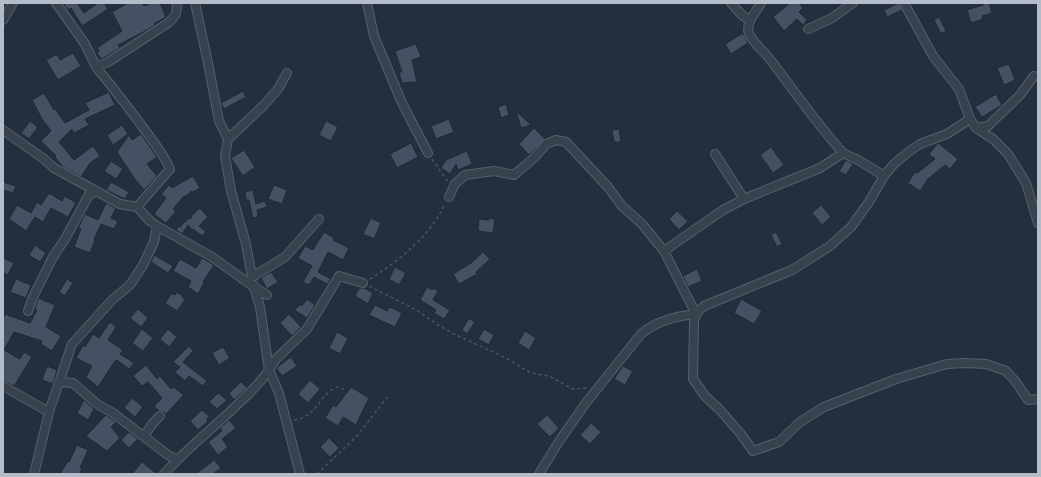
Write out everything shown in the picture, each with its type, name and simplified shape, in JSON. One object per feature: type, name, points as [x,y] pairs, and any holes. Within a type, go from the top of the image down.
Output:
[{"type":"street","points":[[3,20],[13,3]]},
{"type":"street","points":[[56,3],[85,44],[96,67],[165,157],[170,170],[137,207]]},
{"type":"street","points":[[96,67],[108,62],[168,23],[177,13],[177,3]]},
{"type":"street","points":[[195,3],[219,121],[228,139],[225,156],[231,191],[246,244],[254,287],[260,307],[269,370],[279,393],[300,474]]},
{"type":"street","points":[[367,3],[374,36],[402,103],[428,153]]},
{"type":"street","points":[[731,3],[750,21]]},
{"type":"street","points":[[761,3],[750,21],[748,28],[749,35],[768,57],[822,130],[843,153],[860,161],[884,176]]},
{"type":"street","points":[[808,29],[832,18],[853,3]]},
{"type":"street","points":[[904,3],[916,22],[933,56],[959,89],[970,119],[976,128],[994,139],[1008,154],[1026,183],[1038,223]]},
{"type":"street","points":[[228,139],[264,105],[278,89],[287,73]]},
{"type":"street","points":[[976,128],[988,126],[1020,95],[1034,76]]},
{"type":"street","points":[[970,119],[947,134],[920,144],[898,160],[884,176],[852,227],[830,246],[792,270],[704,306],[696,314],[694,321],[693,379],[705,396],[720,410],[753,451],[779,442],[800,422],[824,407],[896,380],[947,364],[986,364],[1006,371],[1016,382],[1028,400],[1038,399]]},
{"type":"street","points":[[3,130],[44,158],[54,168],[120,204],[137,207],[157,226],[212,257],[254,287],[267,294]]},
{"type":"street","points":[[449,197],[454,184],[465,175],[494,171],[514,175],[535,157],[546,144],[556,140],[566,142],[608,187],[622,206],[642,224],[664,251],[696,314]]},
{"type":"street","points":[[664,251],[722,210],[820,168],[843,153]]},
{"type":"street","points":[[715,154],[744,200]]},
{"type":"street","points":[[28,312],[33,297],[53,257],[65,240],[90,194],[98,192]]},
{"type":"street","points":[[252,277],[285,258],[319,219]]},
{"type":"street","points":[[34,474],[49,412],[72,344],[113,299],[130,285],[143,265],[154,242],[157,226]]},
{"type":"street","points":[[164,474],[177,460],[260,384],[276,359],[307,329],[339,276],[363,283]]},
{"type":"street","points":[[539,474],[558,443],[597,388],[615,366],[622,360],[632,344],[647,328],[670,319],[696,314]]},
{"type":"street","points":[[59,382],[73,383],[97,404],[113,413],[168,455],[177,460]]},
{"type":"street","points":[[3,386],[49,412]]},
{"type":"street","points":[[144,436],[160,416]]},
{"type":"path","points":[[428,153],[449,183]]},
{"type":"path","points":[[363,283],[389,267],[413,247],[427,232],[449,197]]},
{"type":"path","points":[[363,283],[418,311],[454,334],[506,358],[531,373],[556,378],[573,389],[597,388]]},
{"type":"path","points":[[286,418],[295,420],[307,417],[330,390],[338,387],[345,390]]},
{"type":"path","points":[[317,474],[358,435],[388,396]]},
{"type":"building","points":[[63,3],[77,3],[84,13],[98,3],[104,3],[108,9],[82,26],[71,8],[68,10]]},
{"type":"building","points":[[128,3],[142,3],[144,6],[152,3],[160,3],[166,17],[147,30],[118,45],[120,48],[102,59],[97,53],[99,51],[97,48],[122,31],[112,12]]},
{"type":"building","points":[[790,3],[799,3],[803,8],[799,12],[807,20],[803,25],[797,19],[784,31],[773,17]]},
{"type":"building","points":[[899,3],[902,10],[887,17],[884,10]]},
{"type":"building","points":[[983,3],[989,3],[992,13],[982,16],[983,19],[971,23],[967,10],[983,5]]},
{"type":"building","points":[[939,17],[946,31],[941,34],[934,20]]},
{"type":"building","points":[[743,33],[748,43],[731,54],[725,44]]},
{"type":"building","points":[[416,44],[421,57],[412,60],[417,82],[402,83],[399,72],[402,72],[395,51]]},
{"type":"building","points":[[73,53],[81,66],[58,80],[46,60],[57,54],[60,60]]},
{"type":"building","points":[[1009,64],[1015,80],[1004,85],[997,68]]},
{"type":"building","points":[[243,91],[246,97],[224,109],[221,103]]},
{"type":"building","points":[[109,92],[115,105],[85,119],[89,125],[74,133],[72,129],[59,142],[74,160],[93,146],[100,156],[90,163],[81,177],[63,167],[55,157],[56,156],[41,141],[51,131],[42,119],[32,100],[44,93],[54,110],[55,109],[65,123],[89,110],[85,103]]},
{"type":"building","points":[[996,94],[1002,105],[982,117],[975,107]]},
{"type":"building","points":[[506,104],[509,115],[501,118],[498,107]]},
{"type":"building","points":[[516,111],[531,125],[521,128]]},
{"type":"building","points":[[449,119],[454,132],[436,139],[431,126]]},
{"type":"building","points":[[30,121],[38,127],[29,139],[21,133]]},
{"type":"building","points":[[326,121],[338,127],[331,141],[319,135]]},
{"type":"building","points":[[122,125],[128,134],[113,145],[107,135]]},
{"type":"building","points":[[534,128],[545,139],[529,155],[519,144]]},
{"type":"building","points":[[619,129],[621,142],[614,142],[612,130]]},
{"type":"building","points":[[141,134],[157,157],[147,164],[157,176],[144,190],[134,178],[117,152],[129,135],[132,140]]},
{"type":"building","points":[[411,143],[418,157],[397,168],[390,154]]},
{"type":"building","points":[[938,143],[958,159],[950,169],[945,165],[928,179],[920,191],[908,183],[915,172],[917,173],[935,159],[929,154]]},
{"type":"building","points":[[771,147],[784,165],[773,173],[760,155]]},
{"type":"building","points":[[244,150],[255,167],[243,176],[231,158]]},
{"type":"building","points":[[467,151],[472,164],[458,170],[456,164],[450,174],[441,168],[446,160]]},
{"type":"building","points":[[846,160],[853,164],[846,175],[839,171]]},
{"type":"building","points":[[111,161],[123,169],[116,179],[104,171]]},
{"type":"building","points":[[193,176],[200,188],[193,192],[191,191],[188,195],[183,197],[173,209],[176,211],[166,223],[154,214],[166,198],[161,194],[169,185],[172,188]]},
{"type":"building","points":[[3,182],[16,186],[13,193],[3,190]]},
{"type":"building","points":[[111,182],[129,192],[125,199],[106,190]]},
{"type":"building","points":[[274,185],[287,190],[282,204],[268,199]]},
{"type":"building","points":[[253,190],[256,204],[265,201],[267,207],[257,210],[258,217],[253,218],[249,200],[246,200],[245,192]]},
{"type":"building","points":[[49,193],[62,201],[65,196],[76,203],[68,217],[51,208],[43,222],[35,217],[26,231],[9,219],[17,205],[31,213],[37,202],[41,205]]},
{"type":"building","points":[[106,203],[116,208],[111,218],[118,221],[114,229],[101,224],[94,239],[95,240],[90,253],[74,247],[81,229],[78,228],[85,214],[98,220]]},
{"type":"building","points":[[821,205],[831,217],[822,225],[812,213]]},
{"type":"building","points":[[200,208],[208,217],[199,226],[206,232],[202,236],[193,229],[192,230],[188,225],[182,234],[176,230],[189,218],[190,219],[192,217],[191,216]]},
{"type":"building","points":[[677,211],[688,221],[679,230],[669,219]]},
{"type":"building","points":[[371,218],[381,223],[374,239],[363,234]]},
{"type":"building","points":[[489,218],[495,219],[493,233],[478,231],[479,219],[489,220]]},
{"type":"building","points":[[324,232],[334,238],[333,240],[349,248],[343,260],[328,252],[318,272],[331,279],[327,284],[314,277],[309,285],[303,282],[312,266],[298,258],[305,246],[313,250]]},
{"type":"building","points":[[776,232],[782,244],[777,247],[771,235]]},
{"type":"building","points":[[35,245],[46,253],[40,262],[29,255]]},
{"type":"building","points":[[483,252],[490,259],[476,272],[477,274],[459,284],[453,274],[471,263]]},
{"type":"building","points":[[154,255],[173,266],[168,273],[151,262]]},
{"type":"building","points":[[3,258],[14,263],[8,275],[3,273]]},
{"type":"building","points":[[202,258],[214,265],[203,282],[204,283],[198,294],[188,287],[191,281],[173,271],[180,259],[196,268]]},
{"type":"building","points":[[395,267],[406,273],[399,285],[389,279]]},
{"type":"building","points":[[697,269],[702,281],[688,287],[683,276]]},
{"type":"building","points":[[271,272],[278,282],[267,289],[261,278]]},
{"type":"building","points":[[16,279],[31,285],[26,298],[10,292]]},
{"type":"building","points":[[67,279],[73,283],[65,296],[59,292]]},
{"type":"building","points":[[427,287],[438,291],[433,300],[450,310],[444,319],[434,313],[436,310],[420,300]]},
{"type":"building","points":[[359,288],[364,288],[373,293],[368,304],[355,296]]},
{"type":"building","points":[[177,292],[183,296],[182,297],[185,300],[177,311],[165,303],[172,293],[175,295]]},
{"type":"building","points":[[38,298],[55,305],[46,327],[61,336],[52,351],[41,344],[42,341],[14,332],[4,350],[20,359],[24,352],[32,357],[14,386],[3,381],[3,319],[5,314],[30,323],[37,310],[35,309]]},
{"type":"building","points":[[307,299],[315,305],[307,318],[294,310],[301,304],[302,306]]},
{"type":"building","points":[[741,299],[762,311],[754,324],[734,313]]},
{"type":"building","points":[[375,305],[387,311],[390,307],[402,313],[395,327],[369,315]]},
{"type":"building","points":[[138,309],[148,318],[141,327],[130,318]]},
{"type":"building","points":[[289,314],[301,327],[292,336],[280,323]]},
{"type":"building","points":[[469,318],[475,322],[467,334],[462,330]]},
{"type":"building","points":[[110,322],[116,327],[108,340],[123,350],[120,354],[134,363],[129,369],[117,360],[115,361],[98,387],[86,377],[92,366],[76,358],[83,345],[85,347],[93,334],[99,338]]},
{"type":"building","points":[[142,329],[153,338],[143,351],[132,343]]},
{"type":"building","points":[[168,329],[177,337],[169,347],[160,339]]},
{"type":"building","points":[[484,329],[494,335],[489,345],[478,339]]},
{"type":"building","points":[[525,331],[536,338],[529,350],[518,343]]},
{"type":"building","points":[[337,332],[348,338],[340,354],[329,348]]},
{"type":"building","points":[[189,346],[193,351],[183,362],[207,381],[203,386],[189,376],[185,381],[175,372],[180,367],[173,362]]},
{"type":"building","points":[[223,347],[230,358],[219,365],[212,353]]},
{"type":"building","points":[[291,357],[297,366],[282,376],[276,368]]},
{"type":"building","points":[[146,365],[157,379],[160,376],[171,389],[173,387],[184,395],[165,415],[164,412],[159,411],[154,406],[162,398],[148,382],[142,386],[133,376]]},
{"type":"building","points":[[47,366],[57,370],[53,384],[42,380]]},
{"type":"building","points":[[623,366],[633,371],[625,385],[614,379]]},
{"type":"building","points":[[310,380],[320,389],[308,403],[298,394]]},
{"type":"building","points":[[241,382],[247,388],[234,400],[229,393]]},
{"type":"building","points":[[351,387],[369,398],[356,425],[343,417],[338,426],[325,418],[333,405],[336,407]]},
{"type":"building","points":[[218,393],[227,400],[217,409],[209,402]]},
{"type":"building","points":[[132,398],[143,407],[135,417],[124,408]]},
{"type":"building","points":[[84,400],[94,409],[88,420],[77,413]]},
{"type":"building","points":[[202,410],[209,416],[207,419],[208,421],[198,430],[190,421]]},
{"type":"building","points":[[106,415],[116,422],[111,427],[120,438],[107,451],[86,436]]},
{"type":"building","points":[[547,415],[559,428],[550,437],[537,424]]},
{"type":"building","points":[[229,420],[236,428],[222,439],[228,447],[218,455],[208,442],[222,431],[220,428]]},
{"type":"building","points":[[591,423],[601,432],[590,444],[580,435]]},
{"type":"building","points":[[129,432],[138,439],[129,448],[121,440]]},
{"type":"building","points":[[329,438],[339,448],[330,457],[320,447]]},
{"type":"building","points":[[77,445],[88,450],[80,468],[82,469],[79,474],[60,474],[68,461],[69,462]]},
{"type":"building","points":[[214,460],[221,468],[213,474],[196,474]]},
{"type":"building","points":[[142,462],[157,474],[132,474]]}]
